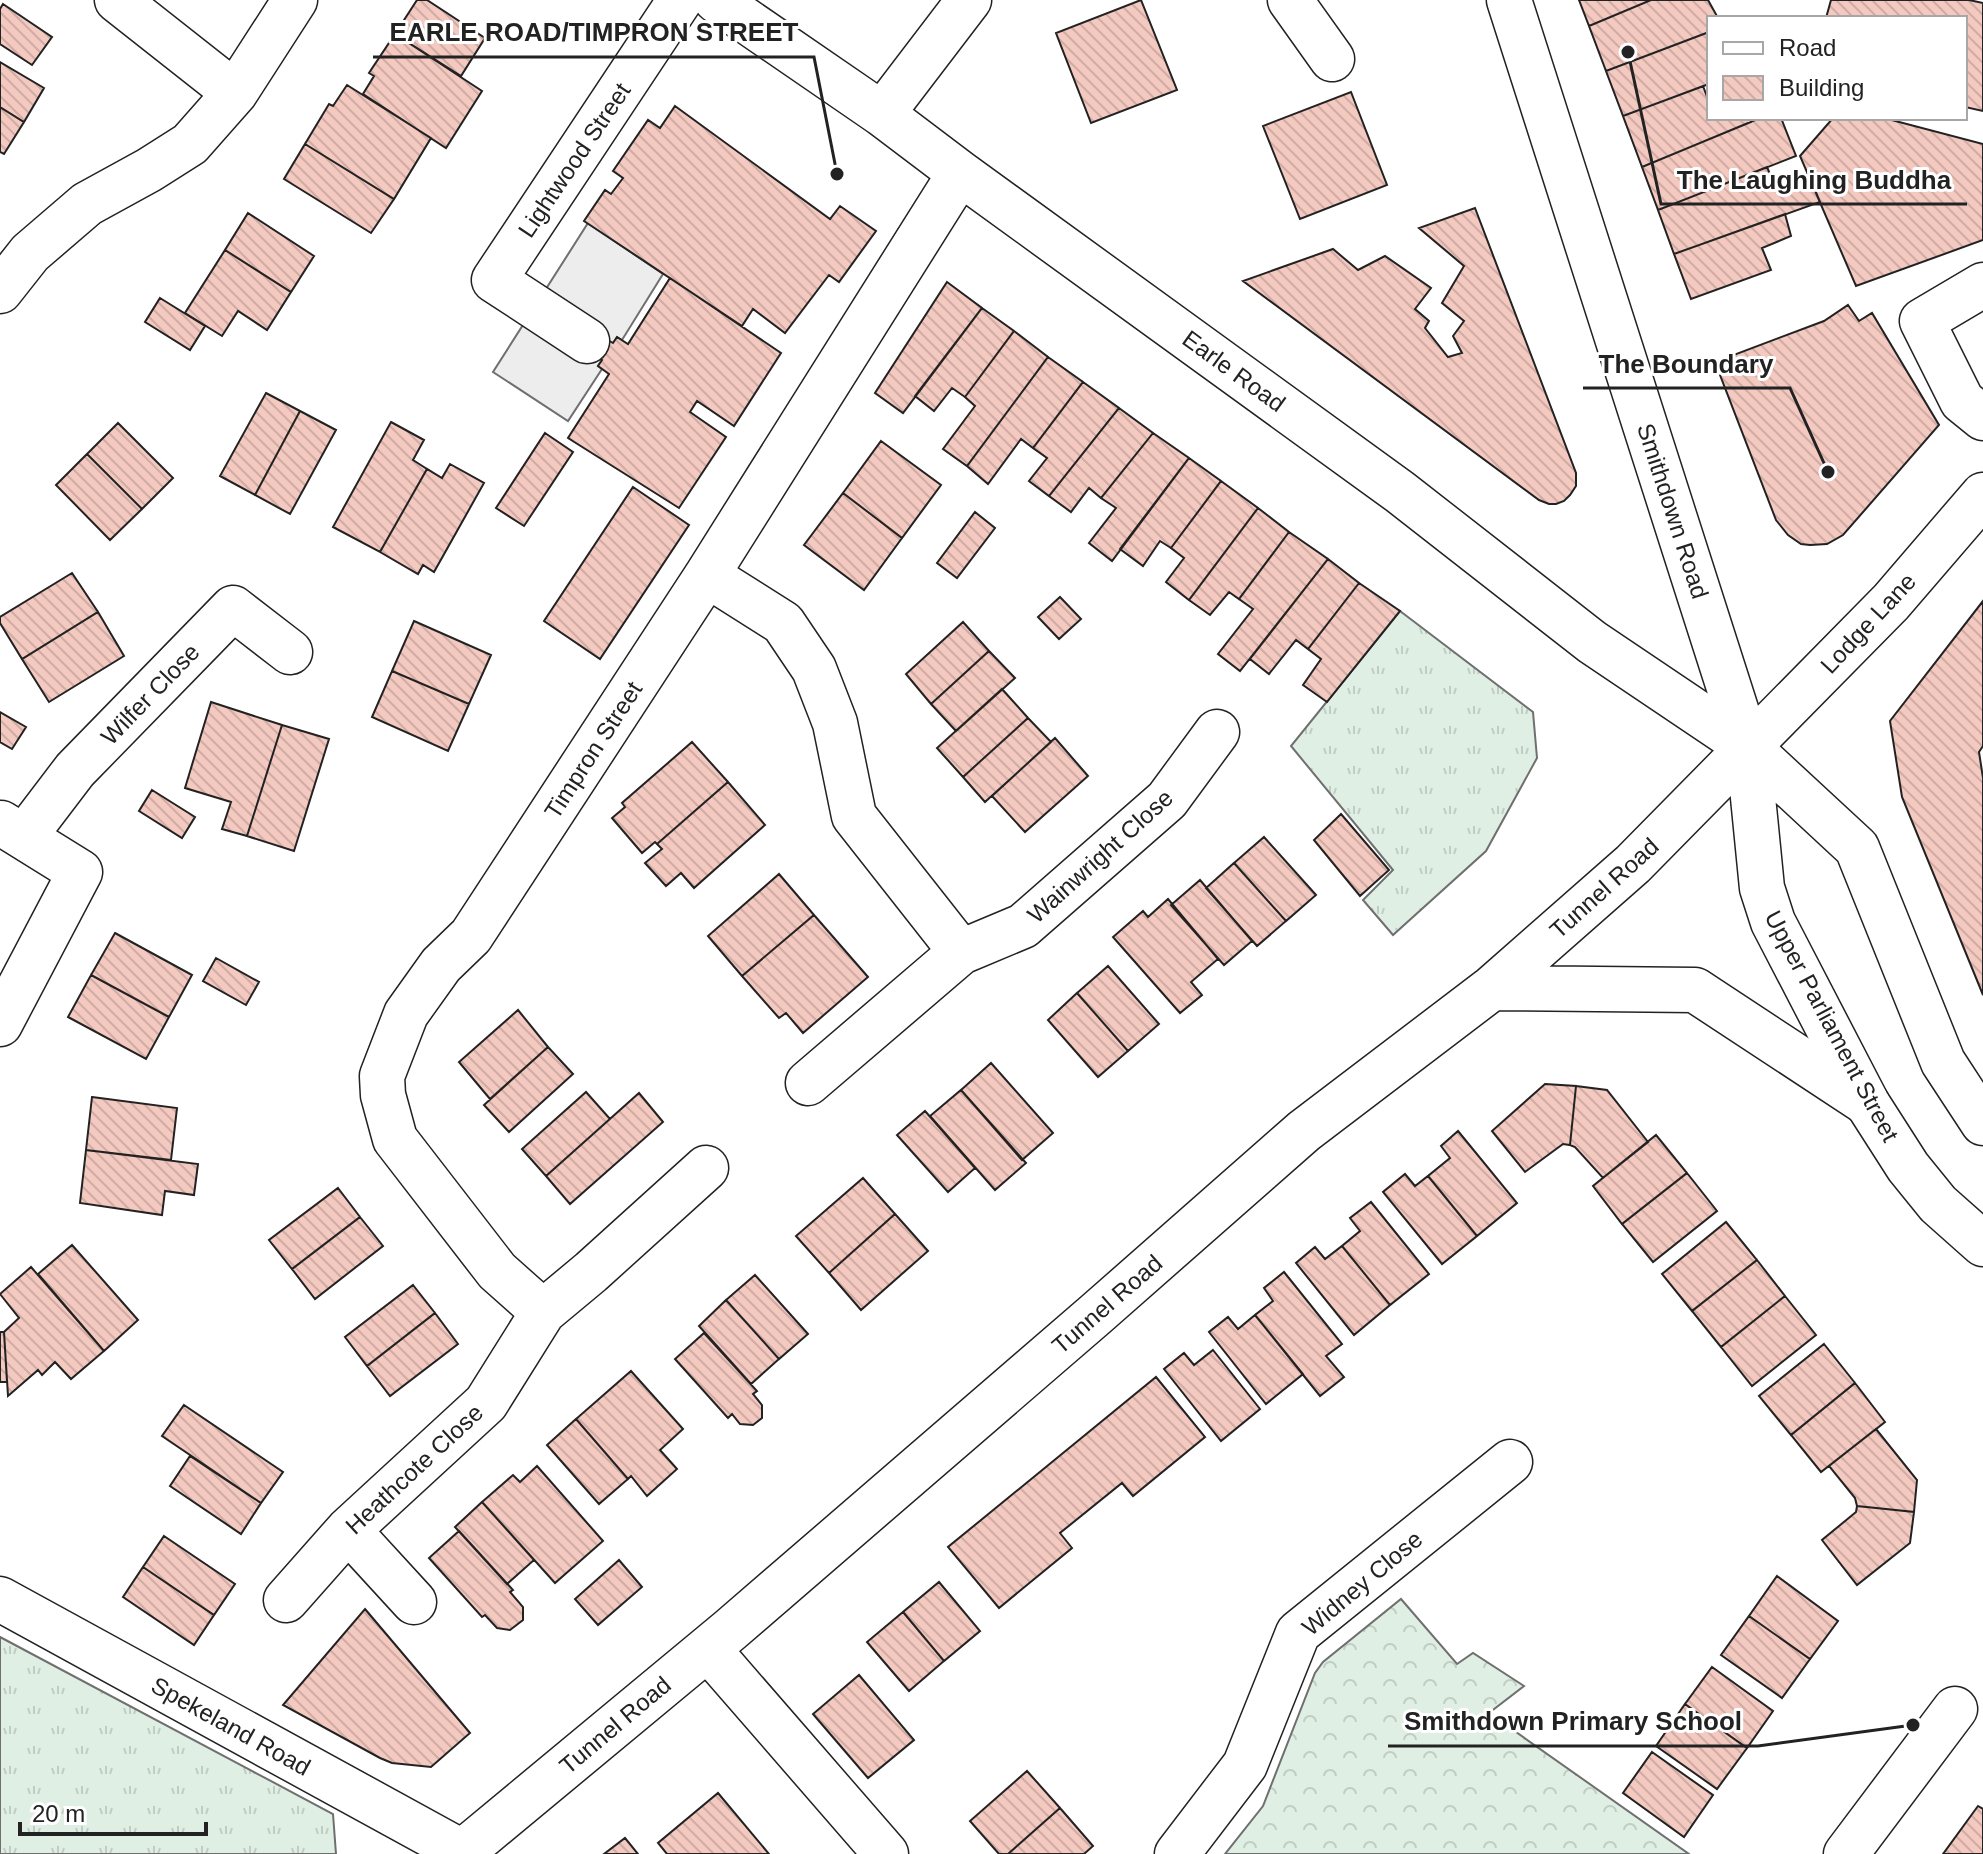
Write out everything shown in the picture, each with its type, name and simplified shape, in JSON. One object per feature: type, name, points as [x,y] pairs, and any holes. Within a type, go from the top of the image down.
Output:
[{"type":"main road","points":[[117,0],[235,93]]},
{"type":"main road","points":[[0,291],[30,253],[87,204],[190,144],[235,93],[295,0]]},
{"type":"main road","name":"Lightwood Street","points":[[587,341],[494,280],[680,0]]},
{"type":"main road","name":"Earle Road","points":[[716,0],[882,114],[1400,492],[1592,642],[1748,747]]},
{"type":"main road","points":[[882,114],[969,0]]},
{"type":"main road","points":[[1290,0],[1332,59]]},
{"type":"main road","name":"Smithdown Road","points":[[1509,0],[1748,747]]},
{"type":"main road","name":"Timpron Street","points":[[543,1312],[497,1271],[395,1139],[383,1095],[382,1076],[406,1014],[441,965],[471,936],[707,575],[960,173]]},
{"type":"main road","points":[[1983,285],[1922,321],[1962,401],[1983,418]]},
{"type":"main road","name":"Lodge Lane","points":[[1748,747],[1891,602],[1983,495]]},
{"type":"main road","points":[[707,575],[783,623],[814,669],[835,723],[854,816],[961,952]]},
{"type":"main road","name":"Wilfer Close","points":[[0,1024],[80,872],[12,830],[233,608],[290,652]]},
{"type":"main road","name":"Wainwright Close","points":[[808,1083],[961,952],[1023,926],[1167,800],[1217,732]]},
{"type":"main road","points":[[1748,747],[1857,848],[1943,1062],[1983,1123]]},
{"type":"main road","name":"Tunnel Road","points":[[461,1853],[708,1649],[1304,1131],[1492,988],[1633,864],[1748,747]]},
{"type":"main road","name":"Upper Parliament Street","points":[[1748,747],[1762,888],[1773,922],[1867,1103],[1908,1167],[1938,1204],[1983,1244]]},
{"type":"main road","points":[[1492,988],[1695,990],[1867,1103]]},
{"type":"main road","name":"Heathcote Close","points":[[286,1600],[348,1530],[486,1403],[543,1312],[706,1168]]},
{"type":"main road","name":"Widney Close","points":[[1177,1854],[1245,1765],[1298,1633],[1510,1462]]},
{"type":"main road","points":[[348,1530],[414,1602]]},
{"type":"main road","name":"Spekeland Road","points":[[0,1599],[461,1853]]},
{"type":"main road","points":[[708,1649],[886,1854]]},
{"type":"main road","points":[[1846,1854],[1955,1709]]},
{"type":"green space","points":[[1400,611],[1533,712],[1537,758],[1486,851],[1393,935],[1363,900],[1393,870],[1291,746]]},
{"type":"green space","points":[[1401,1599],[1457,1664],[1473,1653],[1524,1686],[1489,1713],[1689,1854],[1225,1854],[1263,1806],[1315,1673],[1323,1662]]},
{"type":"green space","points":[[0,1637],[333,1814],[336,1854],[0,1854]]},
{"type":"shaded area","points":[[588,223],[663,274],[622,340],[617,337],[598,366],[602,369],[568,421],[493,372]]},
{"type":"building","points":[[417,0],[427,0],[485,38],[461,76],[395,34]]},
{"type":"building","points":[[1141,0],[1177,90],[1091,123],[1056,33]]},
{"type":"building","points":[[1579,0],[1651,0],[1589,26]]},
{"type":"building","points":[[1651,0],[1708,0],[1717,16],[1707,16],[1707,33],[1606,71],[1589,26]]},
{"type":"building","points":[[1831,0],[1969,0],[1983,3],[1983,111],[1967,107],[1967,16],[1827,16]]},
{"type":"building","points":[[3,4],[52,37],[32,65],[0,44],[0,9]]},
{"type":"building","points":[[1707,33],[1707,85],[1623,116],[1606,71]]},
{"type":"building","points":[[395,34],[482,91],[446,148],[363,94],[374,76],[369,73]]},
{"type":"building","points":[[0,62],[44,88],[24,122],[0,107]]},
{"type":"building","points":[[347,85],[431,138],[394,199],[305,144],[329,104],[333,106]]},
{"type":"building","points":[[1703,86],[1707,97],[1707,120],[1751,122],[1642,167],[1623,116]]},
{"type":"building","points":[[1351,92],[1387,185],[1300,219],[1263,126]]},
{"type":"building","points":[[675,106],[830,219],[840,206],[876,231],[839,282],[829,275],[785,333],[753,309],[742,326],[584,221],[605,190],[611,194],[623,178],[613,171],[648,120],[660,128]]},
{"type":"building","points":[[0,107],[24,122],[4,154],[0,152]]},
{"type":"building","points":[[1755,120],[1782,120],[1796,156],[1658,210],[1642,167]]},
{"type":"building","points":[[1831,120],[1892,120],[1983,144],[1983,240],[1856,286],[1800,156]]},
{"type":"building","points":[[305,144],[394,199],[371,233],[284,179]]},
{"type":"building","points":[[1767,167],[1775,186],[1808,173],[1820,202],[1674,254],[1658,210]]},
{"type":"building","points":[[1475,208],[1576,473],[1576,486],[1564,501],[1556,504],[1539,500],[1243,281],[1333,249],[1358,270],[1385,256],[1431,288],[1415,309],[1429,321],[1425,328],[1448,357],[1462,353],[1453,336],[1464,321],[1442,303],[1464,266],[1419,228]]},
{"type":"building","points":[[248,213],[314,256],[291,292],[225,250]]},
{"type":"building","points":[[1785,214],[1791,236],[1762,248],[1771,270],[1691,299],[1674,254]]},
{"type":"building","points":[[225,250],[291,292],[267,330],[238,311],[222,336],[185,313]]},
{"type":"building","points":[[670,278],[781,353],[734,426],[697,401],[690,412],[726,437],[679,508],[568,438],[609,374],[598,366],[602,360],[596,356],[606,339],[613,343],[617,337],[628,344]]},
{"type":"building","points":[[947,282],[982,308],[903,413],[875,393]]},
{"type":"building","points":[[160,298],[205,326],[190,350],[145,322]]},
{"type":"building","points":[[1848,305],[1859,321],[1872,313],[1939,425],[1843,535],[1827,544],[1801,544],[1788,535],[1776,520],[1715,362],[1824,321]]},
{"type":"building","points":[[982,308],[1014,331],[965,397],[952,388],[934,411],[915,396]]},
{"type":"building","points":[[1014,331],[1048,357],[967,466],[943,449],[975,406],[965,397]]},
{"type":"building","points":[[1048,357],[1083,382],[1033,448],[1021,439],[988,484],[967,466]]},
{"type":"building","points":[[1083,382],[1119,408],[1049,496],[1029,481],[1047,458],[1033,448]]},
{"type":"building","points":[[266,393],[300,411],[255,495],[220,476]]},
{"type":"building","points":[[1119,408],[1153,433],[1101,498],[1089,488],[1071,512],[1049,496]]},
{"type":"building","points":[[300,411],[336,430],[290,514],[255,495]]},
{"type":"building","points":[[391,422],[424,440],[413,460],[427,469],[380,552],[333,527]]},
{"type":"building","points":[[118,423],[173,478],[142,509],[87,454]]},
{"type":"building","points":[[545,433],[573,452],[524,526],[496,508]]},
{"type":"building","points":[[1153,433],[1189,458],[1112,561],[1089,543],[1116,508],[1101,498]]},
{"type":"building","points":[[881,441],[941,485],[902,538],[843,493]]},
{"type":"building","points":[[87,454],[142,509],[110,540],[56,485]]},
{"type":"building","points":[[1189,458],[1221,481],[1171,548],[1160,541],[1143,566],[1120,549]]},
{"type":"building","points":[[450,464],[484,483],[434,572],[423,565],[418,574],[380,552],[427,469],[442,478]]},
{"type":"building","points":[[1221,481],[1258,508],[1189,600],[1166,582],[1184,558],[1171,548]]},
{"type":"building","points":[[633,487],[689,525],[600,659],[544,621]]},
{"type":"building","points":[[843,493],[902,538],[864,590],[804,545]]},
{"type":"building","points":[[1258,508],[1289,532],[1239,599],[1229,592],[1210,615],[1189,600]]},
{"type":"building","points":[[975,512],[995,528],[957,578],[937,563]]},
{"type":"building","points":[[1289,532],[1328,559],[1240,671],[1218,654],[1253,609],[1239,599]]},
{"type":"building","points":[[1328,559],[1359,583],[1308,649],[1296,640],[1269,674],[1250,659]]},
{"type":"building","points":[[72,573],[98,612],[22,659],[0,623],[0,617]]},
{"type":"building","points":[[1359,583],[1400,611],[1327,702],[1303,685],[1321,659],[1308,649]]},
{"type":"building","points":[[1060,597],[1081,619],[1059,639],[1038,617]]},
{"type":"building","points":[[1983,601],[1983,746],[1979,752],[1983,778],[1983,995],[1902,797],[1890,721]]},
{"type":"building","points":[[98,612],[124,656],[49,702],[22,659]]},
{"type":"building","points":[[414,621],[491,655],[469,704],[392,671]]},
{"type":"building","points":[[963,622],[989,651],[931,704],[906,674]]},
{"type":"building","points":[[989,651],[1015,678],[956,731],[931,704]]},
{"type":"building","points":[[392,671],[469,704],[448,751],[372,717]]},
{"type":"building","points":[[1002,689],[1028,718],[963,777],[937,748]]},
{"type":"building","points":[[211,702],[282,725],[247,836],[222,829],[231,802],[185,788]]},
{"type":"building","points":[[0,712],[26,727],[12,749],[0,742]]},
{"type":"building","points":[[1028,718],[1051,742],[985,802],[963,777]]},
{"type":"building","points":[[282,725],[329,739],[294,851],[247,836]]},
{"type":"building","points":[[1055,738],[1088,776],[1025,832],[992,796]]},
{"type":"building","points":[[692,742],[728,782],[657,844],[655,842],[642,853],[612,818],[625,807],[622,803]]},
{"type":"building","points":[[728,782],[765,825],[694,888],[681,873],[666,886],[645,863],[662,849],[657,844]]},
{"type":"building","points":[[152,790],[195,817],[182,838],[139,811]]},
{"type":"building","points":[[1341,814],[1389,870],[1360,896],[1314,840]]},
{"type":"building","points":[[1264,837],[1316,895],[1286,921],[1234,863]]},
{"type":"building","points":[[1234,863],[1286,921],[1257,946],[1206,888]]},
{"type":"building","points":[[779,874],[814,915],[742,976],[708,936]]},
{"type":"building","points":[[1200,880],[1252,941],[1224,965],[1171,905]]},
{"type":"building","points":[[1168,899],[1218,959],[1191,982],[1202,995],[1180,1013],[1113,937],[1143,911],[1148,917]]},
{"type":"building","points":[[814,915],[868,977],[803,1033],[786,1013],[779,1018],[742,976]]},
{"type":"building","points":[[115,933],[192,975],[169,1017],[91,975]]},
{"type":"building","points":[[216,958],[259,982],[246,1005],[203,981]]},
{"type":"building","points":[[1108,966],[1159,1024],[1128,1051],[1077,993]]},
{"type":"building","points":[[91,975],[169,1017],[146,1059],[68,1017]]},
{"type":"building","points":[[1077,993],[1128,1051],[1098,1077],[1048,1020]]},
{"type":"building","points":[[518,1010],[548,1047],[490,1099],[459,1062]]},
{"type":"building","points":[[548,1047],[573,1074],[509,1132],[484,1105]]},
{"type":"building","points":[[991,1063],[1053,1133],[1022,1160],[961,1090]]},
{"type":"building","points":[[1545,1084],[1576,1086],[1570,1145],[1563,1144],[1525,1172],[1492,1131]]},
{"type":"building","points":[[1576,1086],[1607,1090],[1648,1142],[1603,1178],[1570,1145]]},
{"type":"building","points":[[961,1090],[1026,1163],[995,1190],[930,1116]]},
{"type":"building","points":[[586,1092],[610,1119],[546,1176],[522,1149]]},
{"type":"building","points":[[639,1093],[663,1122],[570,1204],[546,1176]]},
{"type":"building","points":[[92,1097],[177,1108],[171,1160],[86,1150]]},
{"type":"building","points":[[925,1111],[975,1168],[948,1192],[897,1135]]},
{"type":"building","points":[[1458,1131],[1517,1203],[1477,1236],[1428,1176],[1450,1158],[1441,1146]]},
{"type":"building","points":[[1656,1135],[1687,1173],[1622,1224],[1593,1186]]},
{"type":"building","points":[[86,1150],[198,1164],[194,1195],[165,1191],[162,1215],[80,1203]]},
{"type":"building","points":[[1687,1173],[1717,1211],[1653,1262],[1622,1224]]},
{"type":"building","points":[[1405,1174],[1415,1186],[1428,1176],[1477,1236],[1442,1264],[1383,1192]]},
{"type":"building","points":[[863,1178],[895,1214],[829,1273],[796,1236]]},
{"type":"building","points":[[338,1188],[360,1217],[292,1269],[269,1240]]},
{"type":"building","points":[[1371,1202],[1429,1274],[1390,1305],[1342,1246],[1360,1231],[1350,1218]]},
{"type":"building","points":[[895,1214],[928,1251],[861,1310],[829,1273]]},
{"type":"building","points":[[360,1217],[383,1246],[315,1299],[292,1269]]},
{"type":"building","points":[[1726,1222],[1757,1260],[1692,1311],[1662,1274]]},
{"type":"building","points":[[72,1245],[138,1320],[104,1351],[38,1274]]},
{"type":"building","points":[[1342,1246],[1390,1305],[1354,1335],[1296,1263],[1315,1247],[1325,1259]]},
{"type":"building","points":[[1757,1260],[1785,1296],[1721,1347],[1692,1311]]},
{"type":"building","points":[[31,1267],[104,1351],[71,1379],[55,1362],[42,1375],[38,1370],[8,1396],[4,1332],[19,1318],[0,1294]]},
{"type":"building","points":[[1284,1272],[1342,1344],[1326,1356],[1344,1377],[1320,1396],[1255,1315],[1273,1301],[1264,1288]]},
{"type":"building","points":[[755,1275],[808,1334],[779,1359],[726,1300]]},
{"type":"building","points":[[413,1285],[435,1313],[367,1366],[345,1337]]},
{"type":"building","points":[[1785,1296],[1816,1335],[1752,1386],[1721,1347]]},
{"type":"building","points":[[726,1300],[779,1359],[751,1384],[699,1326]]},
{"type":"building","points":[[435,1313],[458,1344],[390,1396],[367,1366]]},
{"type":"building","points":[[1255,1315],[1303,1374],[1266,1404],[1209,1332],[1228,1317],[1238,1329]]},
{"type":"building","points":[[0,1332],[4,1332],[7,1382],[0,1382]]},
{"type":"building","points":[[704,1333],[757,1391],[753,1394],[762,1405],[762,1418],[753,1425],[740,1424],[732,1414],[728,1418],[675,1359]]},
{"type":"building","points":[[1824,1344],[1855,1383],[1791,1435],[1759,1396]]},
{"type":"building","points":[[1213,1350],[1260,1409],[1221,1441],[1164,1369],[1184,1353],[1194,1365]]},
{"type":"building","points":[[631,1371],[683,1429],[660,1450],[677,1469],[647,1496],[631,1476],[628,1479],[576,1419]]},
{"type":"building","points":[[1156,1377],[1205,1437],[1133,1496],[1122,1483],[1060,1533],[1072,1548],[999,1608],[948,1547]]},
{"type":"building","points":[[1855,1383],[1885,1422],[1821,1472],[1791,1435]]},
{"type":"building","points":[[184,1405],[283,1472],[261,1503],[162,1436]]},
{"type":"building","points":[[576,1419],[628,1479],[599,1504],[547,1445]]},
{"type":"building","points":[[1876,1429],[1917,1480],[1914,1512],[1857,1506],[1855,1498],[1829,1466]]},
{"type":"building","points":[[190,1456],[261,1503],[241,1534],[170,1486]]},
{"type":"building","points":[[537,1466],[603,1541],[555,1583],[482,1502],[513,1475],[520,1482]]},
{"type":"building","points":[[482,1502],[534,1560],[507,1584],[455,1527]]},
{"type":"building","points":[[1857,1506],[1914,1512],[1910,1543],[1857,1585],[1822,1540],[1856,1512]]},
{"type":"building","points":[[459,1531],[513,1590],[510,1592],[523,1607],[523,1620],[510,1630],[497,1628],[485,1615],[482,1617],[429,1558]]},
{"type":"building","points":[[164,1536],[235,1584],[214,1615],[143,1567]]},
{"type":"building","points":[[619,1560],[642,1587],[598,1625],[575,1599]]},
{"type":"building","points":[[143,1567],[214,1615],[194,1645],[123,1597]]},
{"type":"building","points":[[1777,1576],[1838,1621],[1810,1659],[1749,1616]]},
{"type":"building","points":[[939,1582],[980,1631],[944,1661],[903,1612]]},
{"type":"building","points":[[365,1609],[470,1733],[431,1767],[392,1763],[380,1758],[283,1705]]},
{"type":"building","points":[[903,1612],[944,1661],[909,1691],[867,1642]]},
{"type":"building","points":[[1749,1616],[1810,1659],[1782,1698],[1721,1655]]},
{"type":"building","points":[[1712,1667],[1773,1711],[1747,1748],[1685,1704]]},
{"type":"building","points":[[859,1675],[914,1740],[868,1778],[813,1714]]},
{"type":"building","points":[[1685,1704],[1747,1748],[1717,1789],[1656,1746]]},
{"type":"building","points":[[1652,1752],[1713,1795],[1684,1837],[1623,1793]]},
{"type":"building","points":[[1027,1771],[1060,1808],[1008,1854],[999,1854],[970,1821]]},
{"type":"building","points":[[718,1793],[769,1854],[667,1854],[658,1843]]},
{"type":"building","points":[[1978,1806],[1983,1809],[1983,1854],[1943,1854]]},
{"type":"building","points":[[1060,1808],[1093,1846],[1084,1854],[1008,1854]]},
{"type":"building","points":[[625,1838],[638,1854],[604,1854]]},
{"type":"place","name":"The Laughing Buddha","points":[[1628,52]]},
{"type":"place","name":"EARLE ROAD/TIMPRON STREET","points":[[837,174]]},
{"type":"place","name":"The Boundary","points":[[1828,472]]},
{"type":"place","name":"Smithdown Primary School","points":[[1913,1725]]}]
